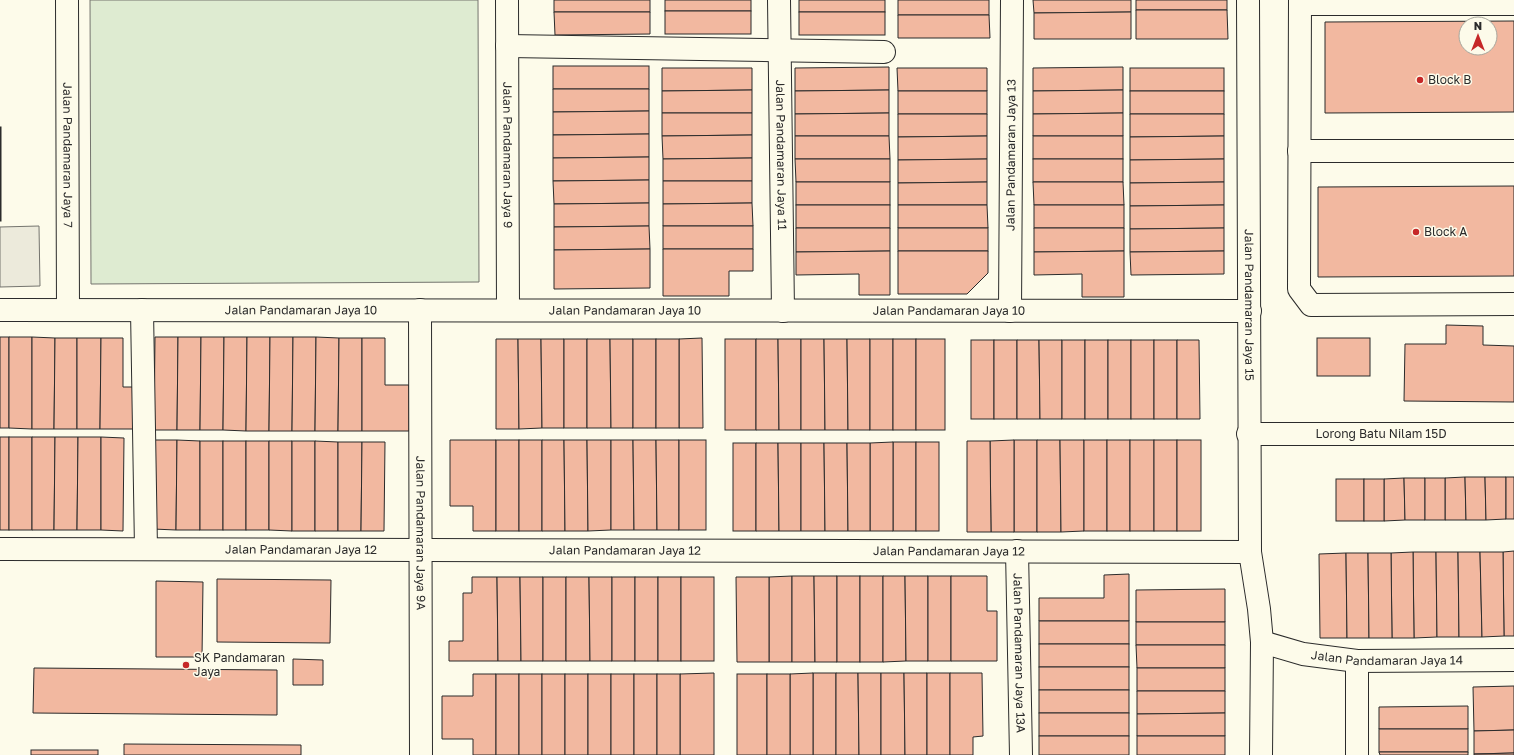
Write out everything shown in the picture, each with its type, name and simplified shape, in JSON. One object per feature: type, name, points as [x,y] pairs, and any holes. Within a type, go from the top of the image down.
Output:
[{"type":"street","name":"Jalan Pandamaran Jaya 7","points":[[67,0],[68,310]]},
{"type":"street","name":"Jalan Pandamaran Jaya 9","points":[[506,0],[508,310]]},
{"type":"street","name":"Jalan Pandamaran Jaya 11","points":[[779,0],[783,311]]},
{"type":"street","name":"Jalan Pandamaran Jaya 13","points":[[1010,311],[1012,0]]},
{"type":"street","name":"Jalan Pandamaran Jaya 15","points":[[1248,0],[1250,311],[1248,434],[1250,552],[1259,609],[1262,642],[1261,755]]},
{"type":"street","points":[[1514,4],[1300,2],[1299,151],[1299,290],[1311,305],[1514,304]]},
{"type":"street","points":[[507,46],[884,52]]},
{"type":"street","points":[[1299,151],[1514,151]]},
{"type":"street","name":"Jalan Pandamaran Jaya 10","points":[[0,310],[1250,311]]},
{"type":"street","points":[[142,310],[146,550]]},
{"type":"street","name":"Jalan Pandamaran Jaya 9A","points":[[420,310],[421,755]]},
{"type":"street","name":"Lorong Batu Nilam 15D","points":[[1248,434],[1514,434]]},
{"type":"street","name":"Jalan Pandamaran Jaya 12","points":[[0,549],[1250,552]]},
{"type":"street","name":"Jalan Pandamaran Jaya 13A","points":[[1017,551],[1021,755]]},
{"type":"street","name":"Jalan Pandamaran Jaya 14","points":[[1262,642],[1303,654],[1357,661],[1514,660]]},
{"type":"street","points":[[1357,661],[1357,755]]},
{"type":"green space","points":[[90,0],[478,0],[479,282],[91,284]]},
{"type":"shaded area","points":[[39,226],[40,286],[0,287],[0,227]]},
{"type":"building","points":[[554,0],[650,0],[650,12],[554,12]]},
{"type":"building","points":[[665,0],[751,0],[751,11],[665,11]]},
{"type":"building","points":[[799,0],[885,0],[885,12],[799,12]]},
{"type":"building","points":[[898,0],[989,0],[989,15],[898,15]]},
{"type":"building","points":[[1033,0],[1131,0],[1131,12],[1034,13]]},
{"type":"building","points":[[1136,0],[1227,0],[1227,10],[1136,10]]},
{"type":"building","points":[[1136,10],[1227,10],[1228,39],[1136,39]]},
{"type":"building","points":[[665,11],[751,11],[751,34],[665,34]]},
{"type":"building","points":[[554,12],[650,12],[650,34],[555,35]]},
{"type":"building","points":[[799,12],[885,12],[885,35],[799,35]]},
{"type":"building","points":[[1131,12],[1131,39],[1034,39],[1034,13]]},
{"type":"building","points":[[898,15],[989,15],[990,38],[898,38]]},
{"type":"building","name":"Block B","points":[[1458,21],[1458,56],[1498,56],[1498,21],[1514,21],[1514,112],[1325,113],[1325,22]]},
{"type":"building","points":[[553,66],[649,66],[649,89],[553,89]]},
{"type":"building","points":[[889,67],[889,90],[795,91],[795,68]]},
{"type":"building","points":[[1123,67],[1123,90],[1033,91],[1033,68]]},
{"type":"building","points":[[662,68],[752,68],[752,90],[662,91]]},
{"type":"building","points":[[897,68],[987,68],[987,91],[898,91]]},
{"type":"building","points":[[1130,68],[1224,68],[1224,91],[1130,91]]},
{"type":"building","points":[[553,89],[649,89],[649,111],[553,112]]},
{"type":"building","points":[[752,90],[752,113],[662,113],[662,91]]},
{"type":"building","points":[[889,90],[889,113],[795,114],[795,91]]},
{"type":"building","points":[[1123,90],[1123,113],[1033,114],[1033,91]]},
{"type":"building","points":[[898,91],[987,91],[987,114],[898,114]]},
{"type":"building","points":[[1130,91],[1224,91],[1224,114],[1130,114]]},
{"type":"building","points":[[649,111],[649,134],[553,135],[553,112]]},
{"type":"building","points":[[662,113],[752,113],[752,135],[662,136]]},
{"type":"building","points":[[889,113],[889,136],[795,136],[795,114]]},
{"type":"building","points":[[1123,113],[1123,136],[1033,136],[1033,114]]},
{"type":"building","points":[[898,114],[987,114],[987,136],[898,137]]},
{"type":"building","points":[[1130,114],[1224,114],[1224,136],[1130,137]]},
{"type":"building","points":[[1,127],[1,221],[0,221]]},
{"type":"building","points":[[649,134],[649,157],[553,158],[553,135]]},
{"type":"building","points":[[752,135],[752,158],[663,159],[662,136]]},
{"type":"building","points":[[795,136],[889,136],[890,159],[795,159]]},
{"type":"building","points":[[987,136],[987,159],[898,160],[898,137]]},
{"type":"building","points":[[1033,136],[1123,136],[1123,159],[1033,159]]},
{"type":"building","points":[[1224,136],[1224,159],[1130,160],[1130,137]]},
{"type":"building","points":[[649,157],[649,180],[553,181],[553,158]]},
{"type":"building","points":[[752,158],[752,181],[663,181],[663,159]]},
{"type":"building","points":[[795,159],[890,159],[890,182],[796,182]]},
{"type":"building","points":[[987,159],[987,182],[898,183],[898,160]]},
{"type":"building","points":[[1033,159],[1123,159],[1123,182],[1033,182]]},
{"type":"building","points":[[1224,159],[1224,182],[1130,183],[1130,160]]},
{"type":"building","points":[[649,180],[649,203],[554,204],[553,181]]},
{"type":"building","points":[[663,181],[752,181],[752,203],[663,204]]},
{"type":"building","points":[[796,182],[890,182],[890,205],[796,205]]},
{"type":"building","points":[[987,182],[987,205],[898,205],[898,183]]},
{"type":"building","points":[[1033,182],[1123,182],[1124,205],[1034,205]]},
{"type":"building","points":[[1224,182],[1224,205],[1130,206],[1130,183]]},
{"type":"building","name":"Block A","points":[[1514,186],[1514,276],[1318,277],[1318,187]]},
{"type":"building","points":[[649,203],[649,226],[554,227],[554,204]]},
{"type":"building","points":[[752,203],[753,226],[663,226],[663,204]]},
{"type":"building","points":[[796,205],[890,205],[890,228],[796,228]]},
{"type":"building","points":[[898,205],[987,205],[988,228],[898,228]]},
{"type":"building","points":[[1034,205],[1124,205],[1124,228],[1034,228]]},
{"type":"building","points":[[1224,205],[1224,228],[1130,229],[1130,206]]},
{"type":"building","points":[[649,226],[650,249],[554,250],[554,227]]},
{"type":"building","points":[[663,226],[753,226],[753,249],[663,249]]},
{"type":"building","points":[[796,228],[890,228],[890,251],[796,252]]},
{"type":"building","points":[[898,228],[988,228],[988,251],[898,251]]},
{"type":"building","points":[[1034,228],[1124,228],[1124,251],[1034,252]]},
{"type":"building","points":[[1224,228],[1224,251],[1130,252],[1130,229]]},
{"type":"building","points":[[650,249],[650,288],[554,289],[554,250]]},
{"type":"building","points":[[663,249],[753,249],[753,271],[729,271],[729,296],[663,296]]},
{"type":"building","points":[[890,251],[890,295],[859,295],[859,274],[796,275],[796,252]]},
{"type":"building","points":[[898,251],[988,251],[988,273],[967,294],[898,294]]},
{"type":"building","points":[[1124,251],[1124,297],[1082,297],[1082,274],[1034,275],[1034,252]]},
{"type":"building","points":[[1224,251],[1224,274],[1131,275],[1130,252]]},
{"type":"building","points":[[1446,325],[1483,326],[1483,345],[1514,346],[1514,402],[1404,401],[1405,344],[1446,344]]},
{"type":"building","points":[[0,337],[9,337],[9,428],[0,428]]},
{"type":"building","points":[[9,337],[32,337],[32,429],[9,428]]},
{"type":"building","points":[[32,337],[55,338],[54,429],[32,429]]},
{"type":"building","points":[[155,337],[178,337],[177,430],[154,430]]},
{"type":"building","points":[[178,337],[201,337],[200,430],[177,430]]},
{"type":"building","points":[[201,337],[224,337],[223,430],[200,430]]},
{"type":"building","points":[[224,337],[247,337],[246,431],[223,430]]},
{"type":"building","points":[[247,337],[270,337],[269,431],[246,431]]},
{"type":"building","points":[[270,337],[293,337],[292,431],[269,431]]},
{"type":"building","points":[[293,337],[316,337],[315,431],[292,431]]},
{"type":"building","points":[[316,337],[339,338],[338,431],[315,431]]},
{"type":"building","points":[[55,338],[77,338],[77,429],[54,429]]},
{"type":"building","points":[[77,338],[101,338],[100,429],[77,429]]},
{"type":"building","points":[[101,338],[123,338],[123,387],[134,387],[133,429],[100,429]]},
{"type":"building","points":[[339,338],[362,338],[362,431],[338,431]]},
{"type":"building","points":[[362,338],[385,338],[385,385],[409,385],[409,431],[362,431]]},
{"type":"building","points":[[702,338],[703,428],[679,428],[679,339]]},
{"type":"building","points":[[1317,338],[1370,338],[1370,376],[1317,376]]},
{"type":"building","points":[[496,339],[518,339],[519,429],[496,429]]},
{"type":"building","points":[[518,339],[541,339],[542,428],[519,429]]},
{"type":"building","points":[[541,339],[564,339],[564,428],[542,428]]},
{"type":"building","points":[[564,339],[587,339],[587,428],[564,428]]},
{"type":"building","points":[[587,339],[610,339],[611,428],[587,428]]},
{"type":"building","points":[[610,339],[633,339],[633,428],[611,428]]},
{"type":"building","points":[[633,339],[656,339],[656,428],[633,428]]},
{"type":"building","points":[[656,339],[679,339],[679,428],[656,428]]},
{"type":"building","points":[[725,339],[756,339],[756,430],[725,430]]},
{"type":"building","points":[[756,339],[778,339],[779,430],[756,430]]},
{"type":"building","points":[[778,339],[801,339],[801,430],[779,430]]},
{"type":"building","points":[[801,339],[824,339],[825,430],[801,430]]},
{"type":"building","points":[[824,339],[847,339],[848,430],[825,430]]},
{"type":"building","points":[[847,339],[870,339],[870,430],[848,430]]},
{"type":"building","points":[[870,339],[893,339],[893,430],[870,430]]},
{"type":"building","points":[[893,339],[916,339],[916,430],[893,430]]},
{"type":"building","points":[[916,339],[945,339],[945,430],[916,430]]},
{"type":"building","points":[[971,340],[994,340],[994,419],[971,419]]},
{"type":"building","points":[[994,340],[1017,340],[1017,419],[994,419]]},
{"type":"building","points":[[1017,340],[1039,340],[1040,419],[1017,419]]},
{"type":"building","points":[[1039,340],[1062,340],[1062,419],[1040,419]]},
{"type":"building","points":[[1062,340],[1085,340],[1085,419],[1062,419]]},
{"type":"building","points":[[1085,340],[1108,340],[1108,419],[1085,419]]},
{"type":"building","points":[[1108,340],[1131,340],[1131,419],[1108,419]]},
{"type":"building","points":[[1131,340],[1154,340],[1154,419],[1131,419]]},
{"type":"building","points":[[1154,340],[1177,340],[1177,419],[1154,419]]},
{"type":"building","points":[[1177,340],[1199,340],[1200,419],[1177,419]]},
{"type":"building","points":[[0,437],[9,437],[9,530],[0,530]]},
{"type":"building","points":[[9,437],[32,437],[32,530],[9,530]]},
{"type":"building","points":[[32,437],[55,437],[54,530],[32,530]]},
{"type":"building","points":[[55,437],[78,437],[77,530],[54,530]]},
{"type":"building","points":[[78,437],[101,437],[101,530],[77,530]]},
{"type":"building","points":[[101,437],[124,438],[123,531],[101,530]]},
{"type":"building","points":[[154,440],[177,440],[176,530],[153,529]]},
{"type":"building","points":[[177,440],[200,441],[200,530],[176,530]]},
{"type":"building","points":[[450,440],[496,440],[496,531],[473,531],[473,506],[450,506]]},
{"type":"building","points":[[496,440],[519,440],[519,531],[496,531]]},
{"type":"building","points":[[519,440],[542,440],[542,531],[519,531]]},
{"type":"building","points":[[542,440],[564,440],[565,531],[542,531]]},
{"type":"building","points":[[564,440],[587,440],[588,531],[565,531]]},
{"type":"building","points":[[587,440],[611,440],[611,530],[588,531]]},
{"type":"building","points":[[611,440],[633,440],[634,530],[611,530]]},
{"type":"building","points":[[633,440],[656,440],[657,530],[634,530]]},
{"type":"building","points":[[656,440],[679,440],[679,530],[657,530]]},
{"type":"building","points":[[679,440],[706,440],[706,530],[679,530]]},
{"type":"building","points":[[1014,440],[1037,440],[1037,532],[1014,532]]},
{"type":"building","points":[[1014,440],[1014,532],[991,532],[990,441]]},
{"type":"building","points":[[1037,440],[1060,440],[1061,532],[1037,532]]},
{"type":"building","points":[[1060,440],[1084,440],[1084,531],[1061,532]]},
{"type":"building","points":[[1084,440],[1107,440],[1107,531],[1084,531]]},
{"type":"building","points":[[1107,440],[1130,440],[1130,531],[1107,531]]},
{"type":"building","points":[[1130,440],[1154,440],[1154,531],[1130,531]]},
{"type":"building","points":[[1154,440],[1177,440],[1177,531],[1154,531]]},
{"type":"building","points":[[1177,440],[1201,440],[1201,531],[1177,531]]},
{"type":"building","points":[[200,441],[223,441],[223,530],[200,530]]},
{"type":"building","points":[[223,441],[246,441],[246,530],[223,530]]},
{"type":"building","points":[[246,441],[269,441],[269,530],[246,530]]},
{"type":"building","points":[[269,441],[292,441],[292,531],[269,530]]},
{"type":"building","points":[[292,441],[315,441],[315,531],[292,531]]},
{"type":"building","points":[[315,441],[338,442],[338,531],[315,531]]},
{"type":"building","points":[[967,441],[990,441],[991,532],[967,532]]},
{"type":"building","points":[[338,442],[362,442],[361,531],[338,531]]},
{"type":"building","points":[[362,442],[385,442],[384,531],[361,531]]},
{"type":"building","points":[[893,442],[916,442],[916,531],[893,531]]},
{"type":"building","points":[[893,442],[893,531],[870,531],[870,443]]},
{"type":"building","points":[[916,442],[939,442],[939,531],[916,531]]},
{"type":"building","points":[[733,443],[756,443],[756,531],[733,531]]},
{"type":"building","points":[[756,443],[778,443],[779,531],[756,531]]},
{"type":"building","points":[[778,443],[801,443],[801,531],[779,531]]},
{"type":"building","points":[[801,443],[824,443],[825,531],[801,531]]},
{"type":"building","points":[[824,443],[847,443],[848,531],[825,531]]},
{"type":"building","points":[[847,443],[870,443],[870,531],[848,531]]},
{"type":"building","points":[[1465,477],[1466,520],[1445,520],[1445,478]]},
{"type":"building","points":[[1465,477],[1485,477],[1486,520],[1466,520]]},
{"type":"building","points":[[1485,477],[1506,477],[1506,519],[1486,520]]},
{"type":"building","points":[[1506,477],[1514,477],[1514,519],[1506,519]]},
{"type":"building","points":[[1404,478],[1405,520],[1384,521],[1384,479]]},
{"type":"building","points":[[1404,478],[1425,478],[1425,520],[1405,520]]},
{"type":"building","points":[[1425,478],[1445,478],[1445,520],[1425,520]]},
{"type":"building","points":[[1336,479],[1364,479],[1364,521],[1336,521]]},
{"type":"building","points":[[1364,479],[1384,479],[1384,521],[1364,521]]},
{"type":"building","points":[[1514,551],[1514,636],[1504,636],[1503,552]]},
{"type":"building","points":[[1413,552],[1436,552],[1437,637],[1414,638]]},
{"type":"building","points":[[1413,552],[1414,638],[1392,638],[1391,553]]},
{"type":"building","points":[[1436,552],[1458,552],[1459,637],[1437,637]]},
{"type":"building","points":[[1458,552],[1480,552],[1482,637],[1459,637]]},
{"type":"building","points":[[1480,552],[1503,552],[1504,636],[1482,637]]},
{"type":"building","points":[[1346,553],[1347,638],[1320,638],[1319,554]]},
{"type":"building","points":[[1346,553],[1368,553],[1369,638],[1347,638]]},
{"type":"building","points":[[1368,553],[1391,553],[1392,638],[1369,638]]},
{"type":"building","points":[[1129,574],[1129,621],[1039,621],[1039,598],[1104,598],[1104,575]]},
{"type":"building","points":[[792,576],[792,662],[769,662],[769,577]]},
{"type":"building","points":[[792,576],[814,576],[815,662],[792,662]]},
{"type":"building","points":[[814,576],[837,576],[837,662],[815,662]]},
{"type":"building","points":[[837,576],[860,576],[860,662],[837,662]]},
{"type":"building","points":[[860,576],[883,576],[883,662],[860,662]]},
{"type":"building","points":[[883,576],[905,576],[906,661],[883,662]]},
{"type":"building","points":[[905,576],[928,576],[928,661],[906,661]]},
{"type":"building","points":[[928,576],[951,576],[951,661],[928,661]]},
{"type":"building","points":[[951,576],[987,576],[987,611],[997,611],[997,661],[951,661]]},
{"type":"building","points":[[472,577],[497,577],[498,661],[449,661],[449,641],[463,641],[463,593],[472,593]]},
{"type":"building","points":[[497,577],[520,577],[521,661],[498,661]]},
{"type":"building","points":[[520,577],[543,577],[543,661],[521,661]]},
{"type":"building","points":[[543,577],[566,577],[566,661],[543,661]]},
{"type":"building","points":[[566,577],[589,577],[590,661],[566,661]]},
{"type":"building","points":[[589,577],[612,577],[612,661],[590,661]]},
{"type":"building","points":[[612,577],[635,577],[635,661],[612,661]]},
{"type":"building","points":[[635,577],[658,577],[658,661],[635,661]]},
{"type":"building","points":[[658,577],[681,577],[681,661],[658,661]]},
{"type":"building","points":[[681,577],[714,577],[714,661],[681,661]]},
{"type":"building","points":[[736,577],[769,577],[769,662],[737,662]]},
{"type":"building","points":[[217,579],[331,580],[330,643],[217,642]]},
{"type":"building","points":[[156,581],[203,582],[202,657],[156,657]]},
{"type":"building","points":[[1225,589],[1225,622],[1136,622],[1136,590]]},
{"type":"building","points":[[1039,621],[1129,621],[1129,644],[1039,644]]},
{"type":"building","points":[[1136,622],[1225,622],[1225,645],[1136,645]]},
{"type":"building","points":[[1039,644],[1129,644],[1129,667],[1039,667]]},
{"type":"building","points":[[1136,645],[1225,645],[1225,668],[1137,668]]},
{"type":"building","points":[[293,659],[323,660],[323,685],[293,685]]},
{"type":"building","points":[[1039,667],[1129,667],[1129,690],[1039,690]]},
{"type":"building","points":[[34,668],[277,670],[277,715],[33,713]]},
{"type":"building","points":[[1137,668],[1225,668],[1225,691],[1137,691]]},
{"type":"building","points":[[714,673],[714,755],[680,755],[680,674]]},
{"type":"building","points":[[813,673],[836,673],[836,755],[813,755]]},
{"type":"building","points":[[813,673],[813,755],[790,755],[790,674]]},
{"type":"building","points":[[836,673],[858,673],[859,755],[836,755]]},
{"type":"building","points":[[858,673],[881,673],[881,755],[859,755]]},
{"type":"building","points":[[881,673],[904,673],[905,755],[881,755]]},
{"type":"building","points":[[904,673],[927,673],[927,755],[905,755]]},
{"type":"building","points":[[927,673],[950,673],[950,755],[927,755]]},
{"type":"building","points":[[950,673],[982,673],[983,736],[973,737],[973,755],[950,755]]},
{"type":"building","points":[[473,674],[496,674],[496,755],[473,755],[473,739],[442,739],[442,696],[473,696]]},
{"type":"building","points":[[496,674],[519,674],[519,755],[496,755]]},
{"type":"building","points":[[519,674],[542,674],[542,755],[519,755]]},
{"type":"building","points":[[542,674],[565,674],[565,755],[542,755]]},
{"type":"building","points":[[565,674],[588,674],[588,755],[565,755]]},
{"type":"building","points":[[588,674],[611,674],[611,755],[588,755]]},
{"type":"building","points":[[611,674],[634,674],[634,755],[611,755]]},
{"type":"building","points":[[634,674],[657,674],[657,755],[634,755]]},
{"type":"building","points":[[657,674],[680,674],[680,755],[657,755]]},
{"type":"building","points":[[737,674],[767,674],[767,755],[737,755]]},
{"type":"building","points":[[767,674],[790,674],[790,755],[767,755]]},
{"type":"building","points":[[1514,686],[1514,730],[1474,731],[1473,687]]},
{"type":"building","points":[[1039,690],[1129,690],[1129,713],[1039,713]]},
{"type":"building","points":[[1137,691],[1225,691],[1225,713],[1137,714]]},
{"type":"building","points":[[1468,706],[1468,729],[1379,729],[1379,707]]},
{"type":"building","points":[[1039,713],[1129,713],[1129,736],[1039,736]]},
{"type":"building","points":[[1225,713],[1225,736],[1137,736],[1137,714]]},
{"type":"building","points":[[1379,729],[1468,729],[1468,752],[1379,752]]},
{"type":"building","points":[[1514,730],[1514,753],[1474,754],[1474,731]]},
{"type":"building","points":[[1039,736],[1129,736],[1129,755],[1039,755]]},
{"type":"building","points":[[1137,736],[1225,736],[1225,755],[1137,755]]},
{"type":"building","points":[[124,744],[301,745],[301,755],[124,755]]},
{"type":"building","points":[[31,750],[98,750],[98,755],[31,755]]},
{"type":"building","points":[[1379,752],[1468,752],[1468,755],[1380,755]]},
{"type":"building","points":[[1514,753],[1514,755],[1474,755],[1474,754]]},
{"type":"place","name":"Block B","points":[[1420,80]]},
{"type":"place","name":"Block A","points":[[1416,232]]},
{"type":"place","name":"SK Pandamaran Jaya","points":[[186,665]]}]
